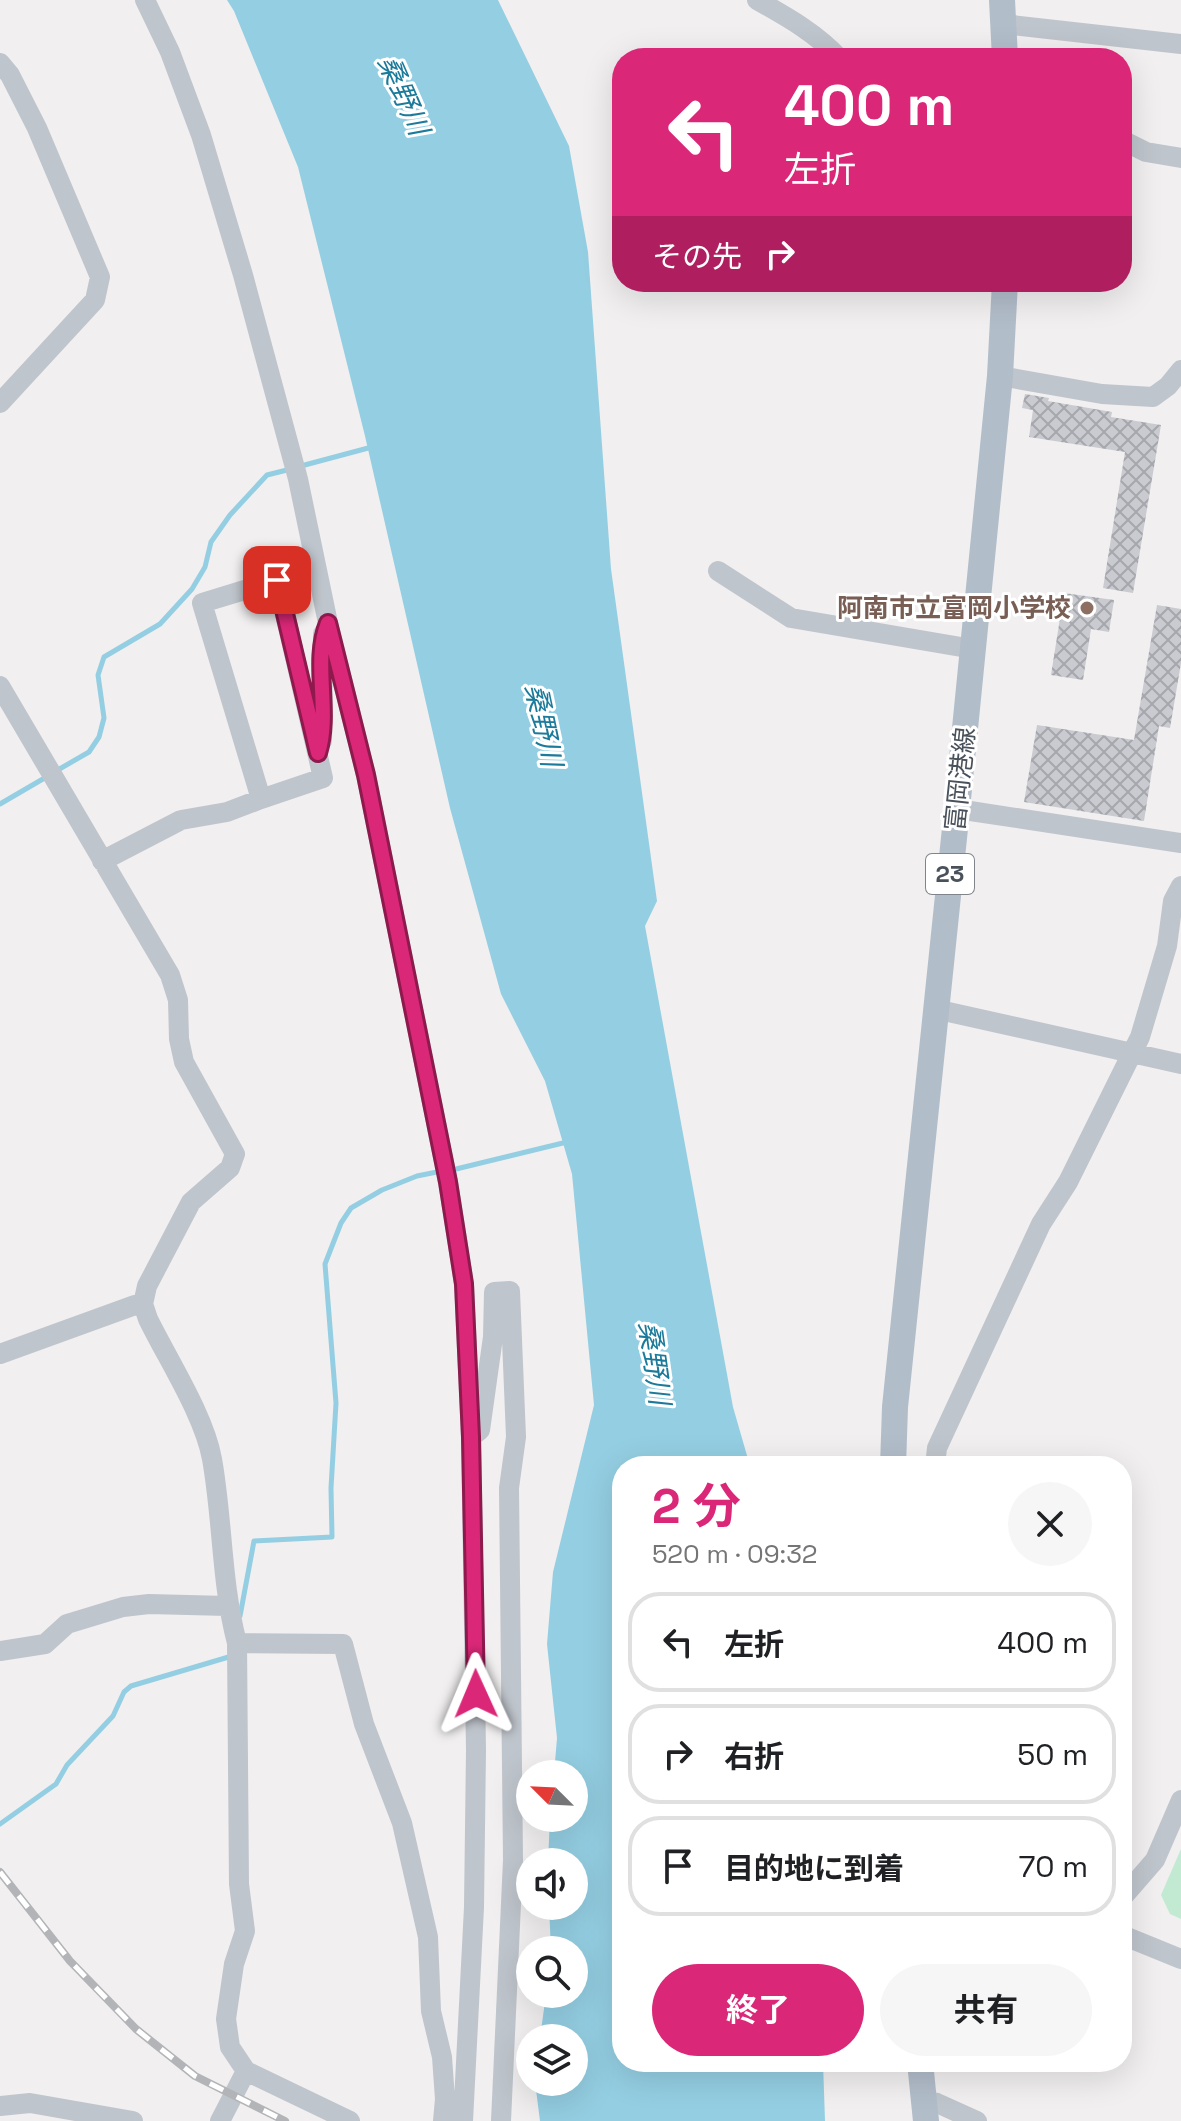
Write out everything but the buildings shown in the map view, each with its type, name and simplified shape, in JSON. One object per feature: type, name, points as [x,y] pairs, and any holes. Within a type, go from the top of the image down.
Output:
[{"type":"main road","points":[[1003,12],[1005,48]]},
{"type":"main road","name":"富岡港線","points":[[893,1456],[895,1407],[1000,376],[1004,292]]},
{"type":"main road","points":[[921,2072],[925,2111]]},
{"type":"street","points":[[145,0],[170,52],[201,135],[243,275],[298,479],[328,623],[366,775],[448,1182],[464,1284],[471,1437],[476,1750],[474,1907],[463,2113]]},
{"type":"street","points":[[757,0],[799,23],[830,48]]},
{"type":"street","points":[[1003,12],[1181,44]]},
{"type":"street","points":[[0,63],[10,75],[37,128],[100,277],[95,300],[0,403]]},
{"type":"street","points":[[1132,145],[1146,152],[1181,158]]},
{"type":"street","points":[[1000,376],[1102,394],[1153,397],[1168,386],[1181,370]]},
{"type":"street","points":[[718,571],[791,618],[973,649]]},
{"type":"street","points":[[102,861],[181,820],[227,812],[323,778],[277,580],[202,603],[261,799]]},
{"type":"street","points":[[318,753],[323,736],[321,639],[328,623]]},
{"type":"street","points":[[0,686],[170,975],[178,1000],[179,1039],[184,1062],[235,1154],[230,1168],[191,1202],[147,1286],[143,1304],[202,1427],[211,1458],[227,1606],[237,1643],[239,1884],[245,1931],[234,1964],[226,2019],[230,2047],[246,2071],[309,2113],[350,2121]]},
{"type":"street","points":[[957,809],[1181,843]]},
{"type":"street","points":[[936,1456],[937,1448],[1041,1224],[1068,1182],[1140,1037],[1167,946],[1173,901],[1181,886]]},
{"type":"street","points":[[935,1009],[1181,1064]]},
{"type":"street","points":[[471,1437],[480,1430],[493,1337],[494,1292],[510,1291],[516,1437],[509,1488],[513,1860],[501,2121]]},
{"type":"street","points":[[0,1354],[143,1304]]},
{"type":"street","points":[[0,1651],[45,1644],[67,1624],[123,1607],[149,1604],[227,1606]]},
{"type":"street","points":[[237,1643],[343,1644],[364,1724],[402,1823],[428,1937],[431,2011],[442,2057],[443,2121]]},
{"type":"street","points":[[1132,1886],[1155,1860],[1181,1800]]},
{"type":"street","points":[[1132,1939],[1181,1959]]},
{"type":"street","points":[[442,2057],[448,2059],[451,2066],[456,2096],[463,2113]]},
{"type":"street","points":[[220,2121],[246,2071]]},
{"type":"street","points":[[0,2106],[30,2103],[133,2121]]},
{"type":"street","points":[[925,2111],[937,2103],[977,2121]]},
{"type":"green space","points":[[1181,1849],[1181,1919],[1170,1914],[1161,1895]]},
{"type":"water","name":"桑野川","points":[[227,0],[498,0],[569,146],[588,252],[611,569],[657,901],[645,926],[733,1407],[747,1456],[612,1456],[612,2072],[823,2072],[825,2121],[540,2121],[537,2096],[588,2096],[588,2024],[542,2024],[544,2008],[588,2008],[588,1936],[550,1936],[550,1920],[588,1920],[588,1848],[549,1848],[549,1832],[588,1832],[588,1760],[555,1760],[557,1738],[547,1644],[553,1572],[594,1405],[572,1174],[545,1081],[501,994],[450,808],[365,436],[298,167]]},
{"type":"waterway","points":[[301,466],[372,447]]},
{"type":"waterway","points":[[56,771],[89,752],[99,737],[104,718],[98,675],[104,657],[160,624],[192,589],[205,567],[211,542],[230,515],[267,475],[291,469]]},
{"type":"waterway","points":[[0,804],[48,776]]},
{"type":"waterway","points":[[452,1170],[567,1142]]},
{"type":"waterway","points":[[240,1616],[254,1541],[332,1537],[331,1488],[336,1403],[325,1264],[341,1223],[351,1208],[382,1190],[417,1176],[442,1171]]},
{"type":"waterway","points":[[0,1824],[56,1784],[67,1765],[113,1716],[124,1692],[131,1686],[232,1656]]},
{"type":"railway","points":[[0,1872],[70,1961],[136,2029],[195,2076],[285,2121]]},
{"type":"place","name":"阿南市立富岡小学校","points":[[1087,608]]},
{"type":"route","points":[[277,580],[318,753],[323,736],[321,639],[328,623],[366,775],[448,1182],[464,1284],[471,1437],[476,1694]]}]
